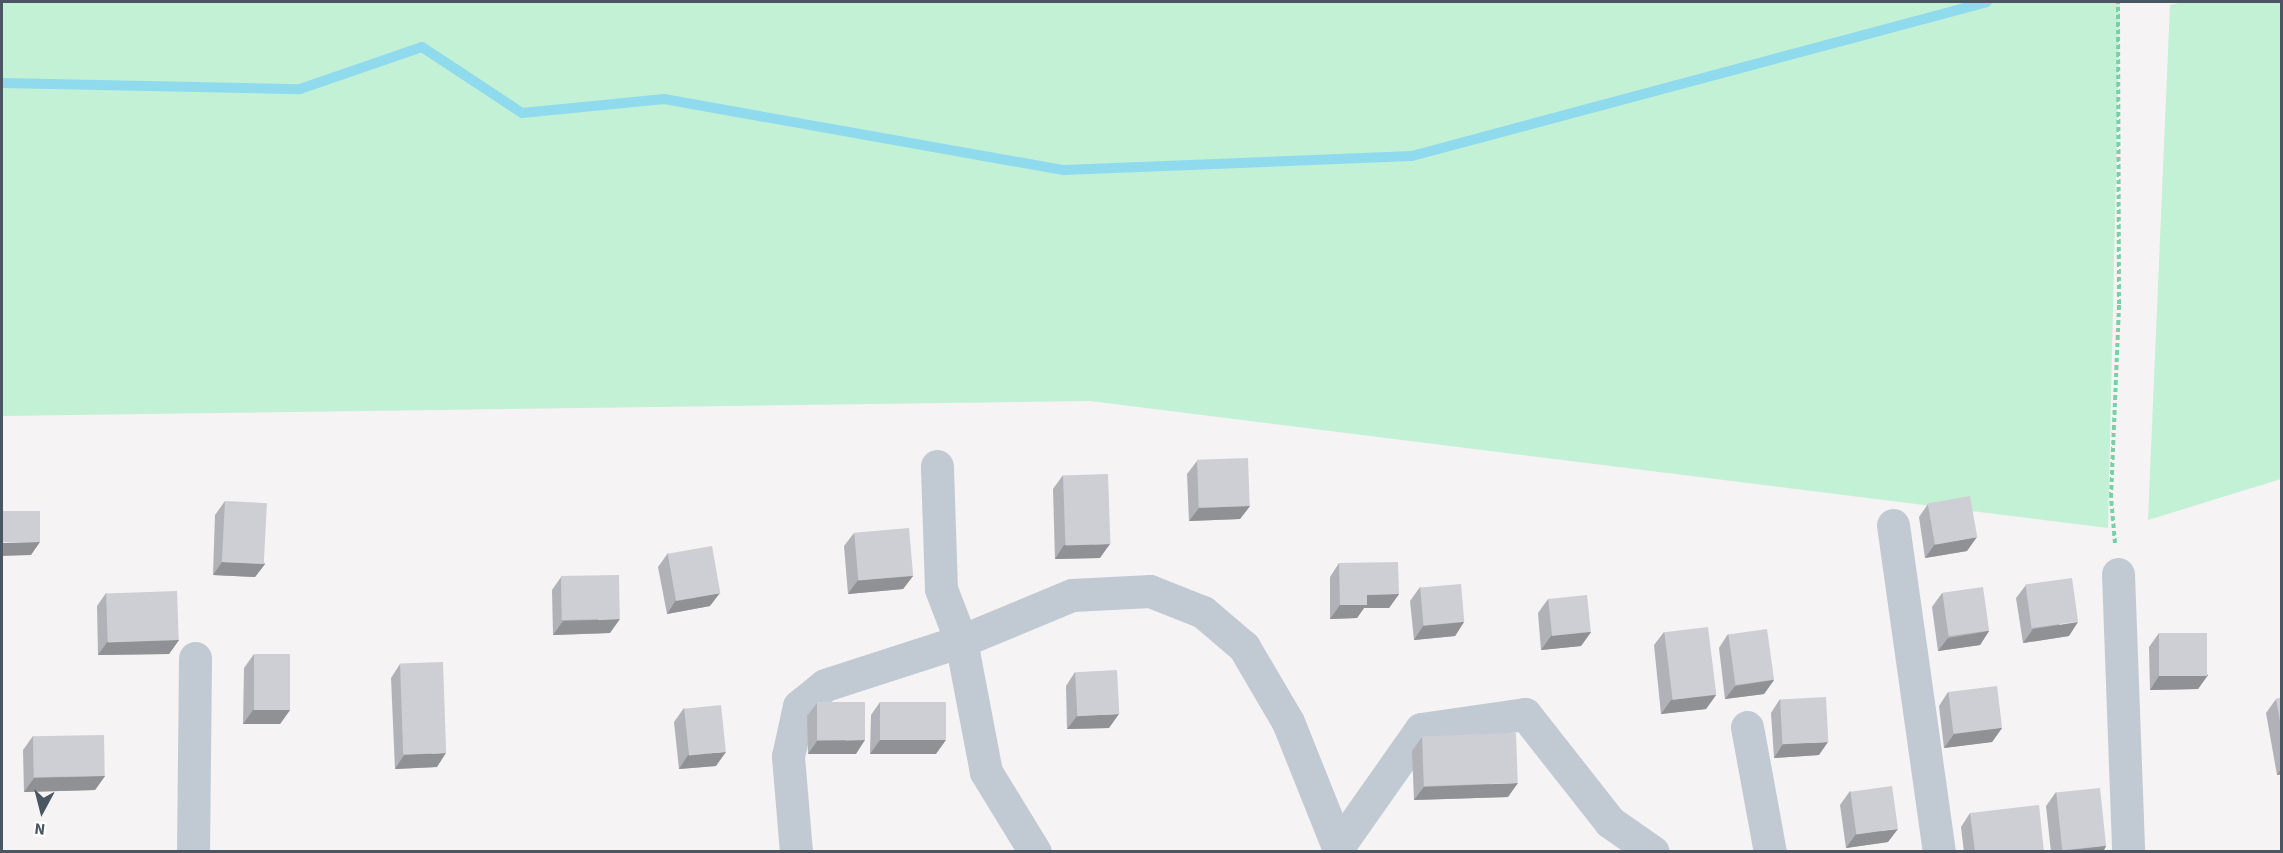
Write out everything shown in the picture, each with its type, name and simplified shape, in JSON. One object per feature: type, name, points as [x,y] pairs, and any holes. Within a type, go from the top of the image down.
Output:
[{"type":"lane","points":[[937,466],[941,589],[961,640],[986,772],[1035,852]]},
{"type":"lane","points":[[1893,525],[1939,852]]},
{"type":"lane","points":[[2118,574],[2128,852]]},
{"type":"lane","points":[[796,852],[788,756],[799,706],[825,685],[961,640],[1072,595],[1150,591],[1203,612],[1244,647],[1288,722],[1339,849]]},
{"type":"lane","points":[[193,852],[195,658]]},
{"type":"lane","points":[[1339,849],[1421,729],[1525,714],[1610,822],[1653,852]]},
{"type":"lane","points":[[1747,727],[1770,852]]},
{"type":"path","points":[[2118,2],[2119,304],[2111,497],[2118,574]]},
{"type":"green space","points":[[2,2],[2120,2],[2108,528],[1090,401],[2,416]]},
{"type":"green space","points":[[2184,2],[2281,2],[2281,479],[2148,520],[2170,5]]},
{"type":"building","points":[[1248,458],[1250,506],[1199,508],[1197,460]]},
{"type":"building","points":[[1108,474],[1110,544],[1065,546],[1063,476]]},
{"type":"building","points":[[1970,496],[1977,537],[1935,545],[1928,503]]},
{"type":"building","points":[[225,501],[267,503],[264,564],[222,562]]},
{"type":"building","points":[[2,511],[40,511],[40,542],[2,542]]},
{"type":"building","points":[[909,528],[913,576],[858,581],[854,533]]},
{"type":"building","points":[[712,546],[720,593],[676,601],[668,554]]},
{"type":"building","points":[[1398,562],[1399,594],[1367,595],[1367,605],[1340,605],[1339,563]]},
{"type":"building","points":[[619,575],[620,619],[562,620],[561,576]]},
{"type":"building","points":[[2072,578],[2078,622],[2032,628],[2025,585]]},
{"type":"building","points":[[1461,584],[1464,622],[1423,625],[1420,588]]},
{"type":"building","points":[[1983,587],[1989,631],[1949,636],[1942,593]]},
{"type":"building","points":[[177,591],[179,640],[108,642],[106,593]]},
{"type":"building","points":[[1587,595],[1591,632],[1552,636],[1548,599]]},
{"type":"building","points":[[1708,627],[1716,694],[1673,700],[1664,632]]},
{"type":"building","points":[[1767,629],[1774,680],[1735,685],[1728,634]]},
{"type":"building","points":[[2159,633],[2207,633],[2207,676],[2159,676]]},
{"type":"building","points":[[254,654],[290,654],[290,710],[254,710]]},
{"type":"building","points":[[443,662],[446,753],[403,754],[400,664]]},
{"type":"building","points":[[1117,670],[1119,714],[1077,716],[1075,672]]},
{"type":"building","points":[[1997,686],[2002,728],[1953,734],[1948,692]]},
{"type":"building","points":[[1826,697],[1828,742],[1782,744],[1780,699]]},
{"type":"building","points":[[2282,698],[2282,732],[2276,699]]},
{"type":"building","points":[[817,702],[865,702],[865,740],[817,740]]},
{"type":"building","points":[[880,702],[946,702],[946,740],[880,740]]},
{"type":"building","points":[[721,705],[726,752],[689,756],[684,709]]},
{"type":"building","points":[[1516,733],[1518,783],[1424,786],[1422,736]]},
{"type":"building","points":[[104,735],[105,776],[34,777],[33,736]]},
{"type":"building","points":[[1892,786],[1898,829],[1856,834],[1850,792]]},
{"type":"building","points":[[2100,788],[2106,846],[2062,850],[2056,793]]},
{"type":"building","points":[[2039,805],[2044,852],[1975,852],[1970,813]]},
{"type":"waterway","points":[[2,83],[300,89],[422,47],[522,113],[664,99],[1064,170],[1412,156],[1987,2]]}]
